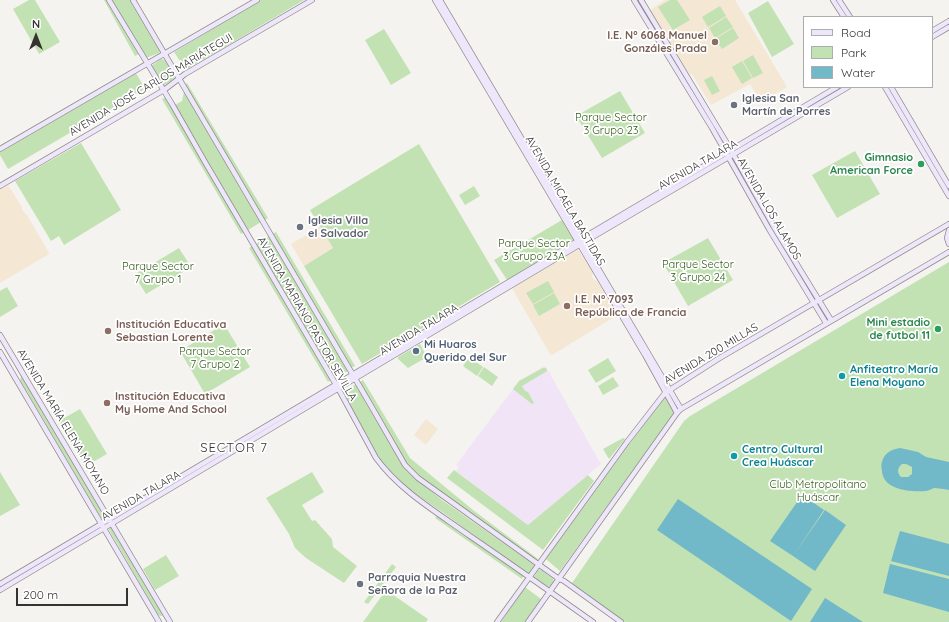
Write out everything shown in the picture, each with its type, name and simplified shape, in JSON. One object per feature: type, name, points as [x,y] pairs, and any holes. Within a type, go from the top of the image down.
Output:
[{"type":"street","name":"AVENIDA MARIANO PASTOR SEVILLA","points":[[109,0],[164,90],[337,386],[376,458],[398,482],[438,513],[593,622]]},
{"type":"street","name":"AVENIDA MARIANO PASTOR SEVILLA","points":[[133,0],[354,376],[404,465],[412,474],[539,564],[560,577]]},
{"type":"street","name":"AVENIDA JOSÉ CARLOS MARIÁTEGUI","points":[[0,149],[257,0]]},
{"type":"street","name":"AVENIDA JOSÉ CARLOS MARIÁTEGUI","points":[[0,186],[164,90],[185,74],[312,0]]},
{"type":"street","name":"AVENIDA MICAELA BASTIDAS","points":[[435,0],[681,409]]},
{"type":"street","name":"AVENIDA MICAELA BASTIDAS","points":[[440,0],[677,413]]},
{"type":"street","name":"AVENIDA LOS ALAMOS","points":[[634,0],[774,226],[816,302],[829,322]]},
{"type":"street","name":"AVENIDA LOS ALAMOS","points":[[641,0],[728,151]]},
{"type":"street","points":[[833,0],[843,16]]},
{"type":"street","points":[[839,0],[849,16]]},
{"type":"street","points":[[933,30],[949,21]]},
{"type":"street","points":[[933,36],[949,27]]},
{"type":"street","name":"AVENIDA TALARA","points":[[0,590],[111,521],[260,436],[337,386],[835,88]]},
{"type":"street","name":"AVENIDA TALARA","points":[[580,242],[846,88]]},
{"type":"street","points":[[886,88],[949,196]]},
{"type":"street","points":[[892,88],[949,186]]},
{"type":"street","name":"AVENIDA 200 MILLAS","points":[[497,622],[627,442],[665,393],[949,224]]},
{"type":"street","points":[[949,230],[947,238],[949,244]]},
{"type":"street","points":[[528,622],[681,409],[949,252]]},
{"type":"street","name":"AVENIDA MARÍA ELENA MOYANO","points":[[0,335],[170,622]]},
{"type":"street","name":"AVENIDA MARÍA ELENA MOYANO","points":[[0,352],[159,622]]},
{"type":"street","name":"AVENIDA TALARA","points":[[0,584],[103,526]]},
{"type":"street","points":[[560,577],[621,622]]},
{"type":"shaded area","name":"I.E. N° 6068 Manuel Gonzáles Prada","points":[[665,0],[735,0],[787,87],[761,103],[750,84],[711,105],[692,74],[690,75],[650,10]]},
{"type":"shaded area","points":[[8,185],[49,254],[0,283],[0,190]]},
{"type":"shaded area","points":[[320,227],[333,248],[304,266],[291,244]]},
{"type":"shaded area","name":"I.E. N° 7093 República de Francia","points":[[577,250],[593,273],[592,276],[594,280],[597,281],[605,294],[604,296],[607,297],[616,316],[552,355],[550,354],[513,288]]},
{"type":"shaded area","points":[[544,366],[546,367],[601,464],[528,525],[456,471],[459,467],[456,465],[519,381]]},
{"type":"shaded area","points":[[426,419],[438,429],[426,445],[414,435]]},
{"type":"green space","points":[[29,0],[35,0],[60,42],[39,54],[13,9]]},
{"type":"green space","points":[[104,0],[107,0],[139,54],[135,56]]},
{"type":"green space","points":[[112,0],[130,0],[160,51],[159,53],[146,58]]},
{"type":"green space","points":[[261,0],[304,0],[186,70],[174,52]]},
{"type":"green space","points":[[670,0],[677,0],[690,20],[673,30],[658,7]]},
{"type":"green space","points":[[768,1],[794,44],[772,57],[748,13]]},
{"type":"green space","points":[[720,6],[726,16],[708,27],[702,17]]},
{"type":"green space","points":[[726,17],[733,27],[715,38],[709,28]]},
{"type":"green space","points":[[733,28],[739,38],[722,49],[715,39]]},
{"type":"green space","points":[[384,29],[411,73],[391,85],[365,40]]},
{"type":"green space","points":[[753,55],[763,73],[753,78],[743,61]]},
{"type":"green space","points":[[161,59],[165,60],[175,76],[173,80],[164,85],[162,85],[151,66]]},
{"type":"green space","points":[[742,61],[752,78],[742,84],[732,67]]},
{"type":"green space","points":[[136,73],[145,89],[8,169],[0,155],[0,152]]},
{"type":"green space","points":[[712,76],[720,91],[712,95],[704,80]]},
{"type":"green space","points":[[187,83],[268,218],[264,221],[184,85]]},
{"type":"green space","name":"Parque Sector 3 Grupo 23","points":[[620,91],[645,133],[602,158],[576,116]]},
{"type":"green space","points":[[184,92],[261,222],[248,230],[175,105],[182,101]]},
{"type":"green space","points":[[166,97],[244,232],[241,234],[162,99]]},
{"type":"green space","points":[[81,143],[121,210],[64,245],[59,236],[51,241],[15,181]]},
{"type":"green space","points":[[419,144],[500,282],[362,364],[304,266],[333,248],[310,210]]},
{"type":"green space","points":[[855,151],[880,194],[837,218],[812,175]]},
{"type":"green space","points":[[474,186],[480,196],[465,205],[459,195]]},
{"type":"green space","name":"Parque Sector 3 Grupo 23A","points":[[562,220],[574,240],[507,280],[494,260]]},
{"type":"green space","points":[[276,232],[355,366],[351,368],[272,234]]},
{"type":"green space","points":[[269,236],[348,371],[335,378],[256,244]]},
{"type":"green space","name":"Parque Sector 3 Grupo 24","points":[[708,238],[733,280],[688,306],[663,263]]},
{"type":"green space","points":[[252,246],[331,380],[328,382],[249,248]]},
{"type":"green space","name":"Parque Sector 7 Grupo 1","points":[[179,248],[191,267],[146,294],[134,275]]},
{"type":"green space","name":"Club Metropolitano Huáscar","points":[[949,262],[949,622],[625,622],[578,589],[572,583],[684,421],[690,416]]},
{"type":"green space","points":[[548,281],[554,292],[533,304],[526,293]]},
{"type":"green space","points":[[7,287],[18,306],[0,317],[0,291]]},
{"type":"green space","points":[[554,293],[560,304],[539,316],[533,305]]},
{"type":"green space","name":"Parque Sector 7 Grupo 2","points":[[224,324],[250,367],[205,394],[180,351]]},
{"type":"green space","name":"Mi Huaros Querido del Sur","points":[[420,344],[427,357],[408,368],[398,359],[398,357]]},
{"type":"green space","points":[[469,357],[483,367],[477,376],[463,366]]},
{"type":"green space","points":[[608,358],[616,371],[596,383],[588,370]]},
{"type":"green space","points":[[484,367],[498,377],[492,386],[478,376]]},
{"type":"green space","points":[[543,368],[546,368],[547,371],[522,386],[525,391],[528,392],[534,403],[532,404],[513,389],[519,381]]},
{"type":"green space","points":[[21,377],[23,377],[105,517],[101,518],[20,380]]},
{"type":"green space","points":[[613,377],[619,386],[603,395],[598,386]]},
{"type":"green space","points":[[363,380],[410,458],[473,510],[538,559],[536,561],[414,472],[401,456],[360,382]]},
{"type":"green space","points":[[356,384],[400,462],[409,473],[442,500],[536,566],[529,575],[410,489],[391,473],[383,464],[370,444],[343,392]]},
{"type":"green space","points":[[665,395],[674,413],[560,571],[546,559]]},
{"type":"green space","points":[[80,409],[107,454],[86,466],[59,421]]},
{"type":"green space","points":[[623,438],[625,439],[609,459],[603,449]]},
{"type":"green space","points":[[454,470],[528,525],[588,475],[594,481],[543,550],[447,478]]},
{"type":"green space","points":[[0,472],[20,505],[0,516]]},
{"type":"green space","points":[[312,472],[324,492],[302,505],[312,521],[315,520],[332,539],[333,547],[357,566],[344,583],[306,558],[295,548],[289,534],[266,498]]},
{"type":"green space","points":[[438,515],[524,575],[522,579],[435,518]]},
{"type":"green space","points":[[111,527],[163,615],[158,615],[109,530]]},
{"type":"green space","points":[[166,555],[179,576],[155,590],[143,569]]},
{"type":"green space","points":[[392,564],[396,567],[368,604],[364,602]]},
{"type":"green space","points":[[538,570],[541,570],[553,579],[554,582],[551,586],[547,587],[534,577]]},
{"type":"green space","points":[[525,587],[541,599],[525,622],[501,622]]},
{"type":"green space","points":[[386,590],[428,619],[426,622],[363,622]]},
{"type":"water","points":[[900,448],[918,452],[926,457],[949,462],[949,490],[934,488],[925,491],[912,491],[892,486],[887,482],[881,468],[882,462],[888,453],[892,450]],"holes":[[[902,464],[912,467],[912,474],[908,477],[901,477],[898,469]]]},
{"type":"water","points":[[802,495],[824,510],[793,556],[770,541]]},
{"type":"water","points":[[678,499],[812,589],[791,621],[657,530]]},
{"type":"water","points":[[825,510],[846,525],[815,571],[793,556]]},
{"type":"water","points":[[900,531],[949,544],[949,576],[891,561]]},
{"type":"water","points":[[890,564],[949,579],[949,612],[883,593]]},
{"type":"water","points":[[825,598],[863,622],[810,622]]},
{"type":"place","name":"I.E. N° 6068 Manuel Gonzáles Prada","points":[[715,42]]},
{"type":"place","name":"Iglesia San Martín de Porres","points":[[734,105]]},
{"type":"place","name":"Gimnasio American Force","points":[[921,164]]},
{"type":"place","name":"Iglesia Villa el Salvador","points":[[300,227]]},
{"type":"place","name":"I.E. N° 7093 República de Francia","points":[[567,306]]},
{"type":"place","name":"Mini estadio de futbol 11","points":[[938,329]]},
{"type":"place","name":"Institución Educativa Sebastian Lorente","points":[[108,331]]},
{"type":"place","name":"Mi Huaros Querido del Sur","points":[[416,351]]},
{"type":"place","name":"Anfiteatro María Elena Moyano","points":[[842,376]]},
{"type":"place","name":"Institución Educativa My Home And School","points":[[107,403]]},
{"type":"place","name":"Centro Cultural Crea Huáscar","points":[[734,456]]},
{"type":"place","name":"Parroquia Nuestra Señora de la Paz","points":[[360,584]]},
{"type":"district","name":"SECTOR 7","points":[[234,448]]}]
